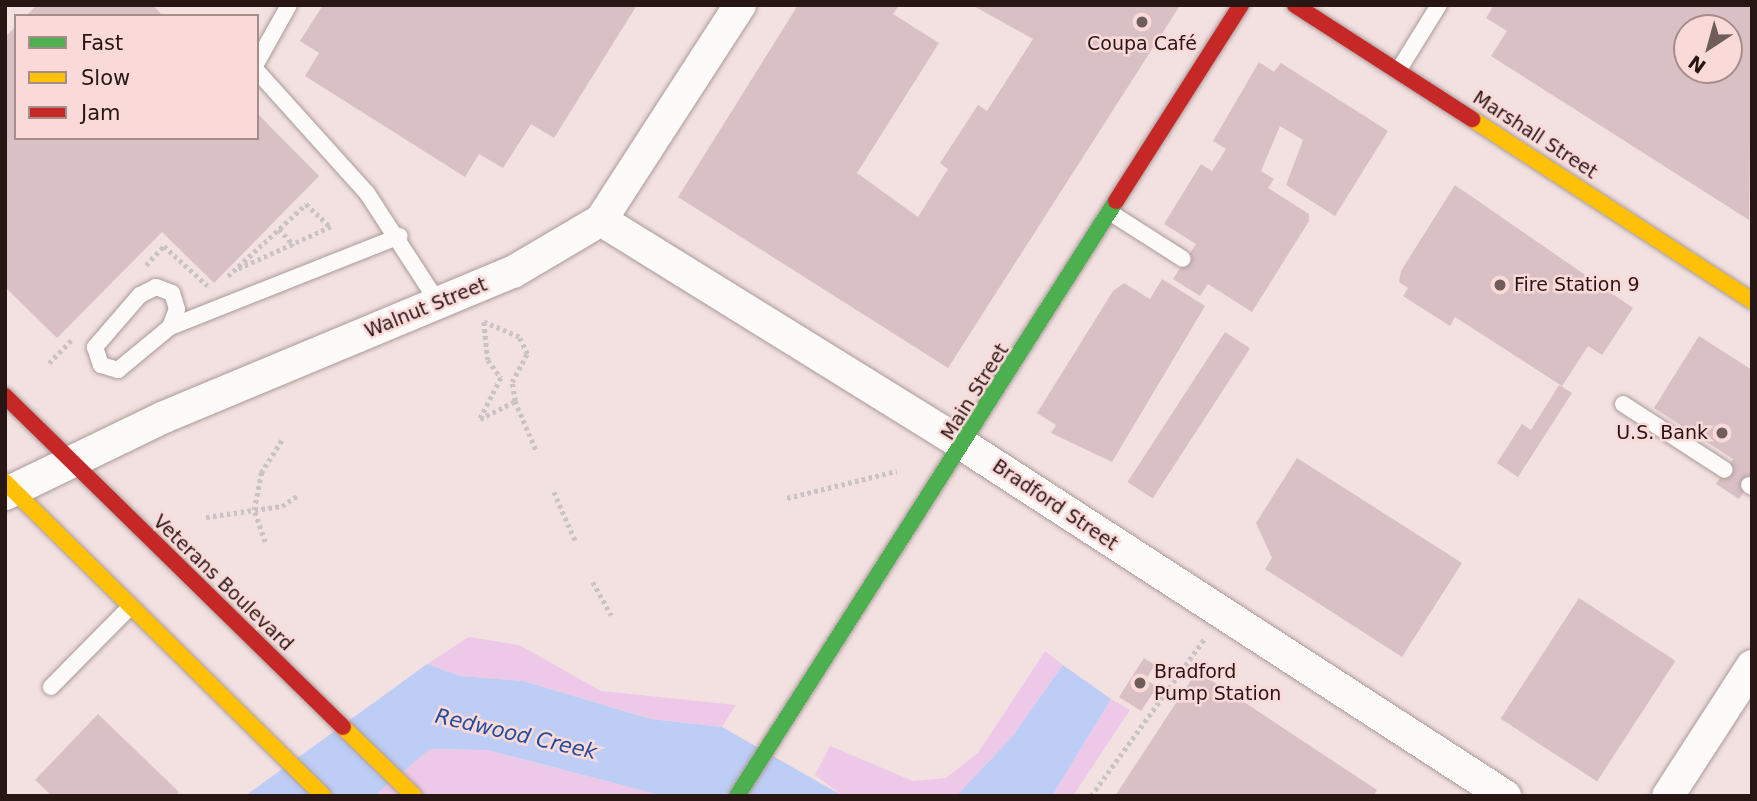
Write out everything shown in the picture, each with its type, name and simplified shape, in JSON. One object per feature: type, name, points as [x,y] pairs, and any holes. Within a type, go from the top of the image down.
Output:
[{"type":"street","name":"Walnut Street","points":[[7,489],[513,272],[601,220],[740,5]]},
{"type":"street","name":"Main Street","points":[[737,796],[965,446],[1241,5]]},
{"type":"street","name":"Marshall Street","points":[[1295,5],[1751,299]]},
{"type":"street","name":"Bradford Street","points":[[601,220],[965,446],[1485,791]]},
{"type":"street","name":"Veterans Boulevard","points":[[5,397],[414,796]]},
{"type":"street","points":[[7,489],[323,796]]},
{"type":"street","points":[[1668,796],[1743,699],[1752,666]]},
{"type":"lane","points":[[259,58],[289,5]]},
{"type":"lane","points":[[1398,71],[1439,5]]},
{"type":"lane","points":[[259,73],[400,236],[439,304]]},
{"type":"lane","points":[[1111,213],[1183,259]]},
{"type":"lane","points":[[170,327],[177,309],[172,293],[156,287],[139,295],[95,347],[101,365],[118,370],[134,361],[170,327],[400,236]]},
{"type":"lane","points":[[1623,404],[1725,470]]},
{"type":"lane","points":[[51,687],[130,607]]},
{"type":"path","points":[[136,275],[164,246],[213,290],[306,204],[331,227],[234,271]]},
{"type":"path","points":[[279,229],[294,245]]},
{"type":"path","points":[[512,382],[501,378],[488,359],[485,322],[519,337],[527,354],[512,382],[515,401],[537,452]]},
{"type":"path","points":[[50,363],[78,333]]},
{"type":"path","points":[[501,378],[480,419],[515,401]]},
{"type":"path","points":[[265,542],[254,510],[261,472],[283,438]]},
{"type":"path","points":[[787,498],[897,471]]},
{"type":"path","points":[[554,492],[576,542]]},
{"type":"path","points":[[206,517],[282,506],[298,496]]},
{"type":"path","points":[[593,582],[611,615]]},
{"type":"path","points":[[1091,796],[1222,615]]},
{"type":"shaded area","points":[[469,637],[519,645],[601,691],[736,705],[722,727],[652,719],[523,681],[460,676],[427,664]]},
{"type":"shaded area","points":[[1045,651],[1063,665],[1012,737],[956,796],[843,796],[815,775],[830,746],[913,781],[946,778],[978,753]]},
{"type":"shaded area","points":[[1111,699],[1130,710],[1073,796],[1052,796]]},
{"type":"shaded area","points":[[430,749],[486,750],[664,796],[374,796]]},
{"type":"water","name":"Redwood Creek","points":[[427,664],[460,676],[523,681],[651,719],[722,727],[843,796],[664,796],[487,750],[430,749],[374,796],[245,796]]},
{"type":"water","points":[[1063,665],[1111,699],[1052,796],[956,796],[1012,737]]},
{"type":"building","points":[[37,5],[153,5],[161,14],[28,14]]},
{"type":"building","points":[[323,5],[637,5],[554,138],[531,124],[503,168],[479,154],[465,177],[305,76],[319,53],[300,41]]},
{"type":"building","points":[[798,5],[899,5],[893,14],[939,43],[857,173],[918,217],[948,169],[940,163],[978,105],[987,111],[1033,39],[972,5],[1179,7],[948,368],[678,197]]},
{"type":"building","points":[[1494,5],[1752,5],[1749,220],[1491,56],[1507,31],[1486,18]]},
{"type":"building","points":[[14,28],[14,140],[259,140],[259,115],[319,176],[214,283],[162,232],[57,338],[5,287],[5,37]]},
{"type":"building","points":[[1259,62],[1274,72],[1281,63],[1388,131],[1335,216],[1286,185],[1303,140],[1280,126],[1261,171],[1274,179],[1268,188],[1309,214],[1309,221],[1252,312],[1208,284],[1200,296],[1173,279],[1196,244],[1164,224],[1201,164],[1212,171],[1226,149],[1213,141]]},
{"type":"building","name":"Fire Station 9","points":[[1455,185],[1633,308],[1602,355],[1588,346],[1562,386],[1455,317],[1450,326],[1403,296],[1408,288],[1399,282],[1401,271]]},
{"type":"building","points":[[1162,279],[1205,306],[1112,462],[1051,433],[1056,425],[1037,413],[1113,291],[1124,283],[1150,299]]},
{"type":"building","points":[[1225,332],[1250,348],[1153,498],[1128,482]]},
{"type":"building","name":"U.S. Bank","points":[[1699,336],[1752,370],[1752,480],[1739,499],[1716,484],[1733,459],[1654,408]]},
{"type":"building","points":[[1559,385],[1572,393],[1518,477],[1497,463],[1522,424],[1531,430]]},
{"type":"building","points":[[1297,458],[1462,563],[1402,657],[1265,569],[1272,558],[1256,523]]},
{"type":"building","points":[[1579,598],[1675,661],[1597,781],[1501,719]]},
{"type":"building","name":"Bradford Pump Station","points":[[1144,658],[1155,665],[1146,679],[1157,687],[1141,711],[1119,697]]},
{"type":"building","points":[[1197,671],[1377,790],[1373,796],[1115,796]]},
{"type":"building","points":[[98,714],[179,792],[175,796],[52,796],[35,780]]},
{"type":"traffic: fast","points":[[737,796],[1116,201]]},
{"type":"traffic: slow","points":[[1472,119],[1752,301]]},
{"type":"traffic: slow","points":[[5,482],[323,796]]},
{"type":"traffic: slow","points":[[343,727],[414,796]]},
{"type":"traffic: jam","points":[[1116,201],[1241,5]]},
{"type":"traffic: jam","points":[[1295,5],[1472,119]]},
{"type":"traffic: jam","points":[[5,396],[343,727]]},
{"type":"place","name":"Coupa Café","points":[[1142,22]]},
{"type":"place","name":"Fire Station 9","points":[[1500,285]]},
{"type":"place","name":"U.S. Bank","points":[[1722,433]]},
{"type":"place","name":"Bradford Pump Station","points":[[1140,683]]}]
